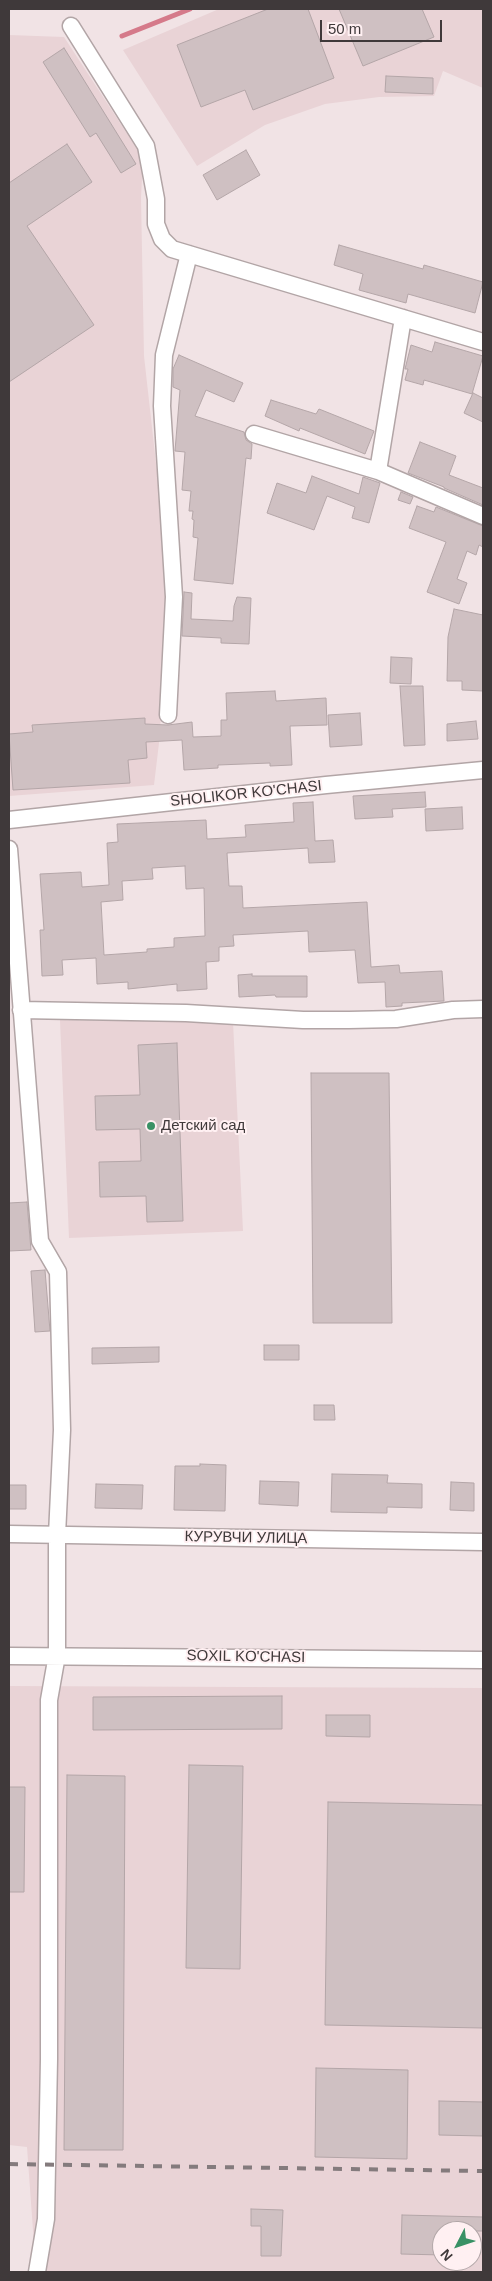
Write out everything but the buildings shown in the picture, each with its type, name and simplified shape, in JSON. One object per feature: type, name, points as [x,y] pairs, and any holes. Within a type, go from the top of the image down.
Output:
[{"type":"street","points":[[71,26],[146,146],[156,199],[156,224],[162,239],[172,249],[483,342]]},
{"type":"street","points":[[168,715],[174,597],[162,406],[164,363],[189,254]]},
{"type":"street","points":[[378,471],[403,318]]},
{"type":"street","points":[[254,434],[378,471],[481,511]]},
{"type":"street","name":"SHOLIKOR KO'CHASI","points":[[9,820],[326,785],[483,770]]},
{"type":"street","points":[[9,849],[40,1242],[58,1272],[62,1430],[57,1535],[57,1655],[49,1700],[49,2049],[46,2219],[37,2272]]},
{"type":"street","points":[[21,1010],[186,1013],[302,1020],[348,1020],[396,1019],[454,1010],[483,1009]]},
{"type":"street","name":"КУРУВЧИ УЛИЦА","points":[[9,1534],[483,1542]]},
{"type":"street","name":"SOXIL KO'CHASI","points":[[9,1656],[483,1660]]},
{"type":"shaded area","points":[[219,9],[483,9],[483,88],[443,71],[434,96],[379,97],[325,104],[265,125],[197,166],[123,50]]},
{"type":"shaded area","points":[[9,35],[64,37],[143,158],[141,198],[144,356],[170,588],[159,743],[154,785],[9,796]]},
{"type":"shaded area","name":"Детский сад","points":[[60,1020],[233,1022],[243,1231],[69,1238]]},
{"type":"shaded area","points":[[9,1686],[483,1688],[483,2272],[36,2272],[27,2147],[9,2145]]},
{"type":"waterway","points":[[122,36],[190,9]]},
{"type":"railway","points":[[9,2164],[483,2171]]},
{"type":"place","name":"Детский сад","points":[[151,1126]]}]
